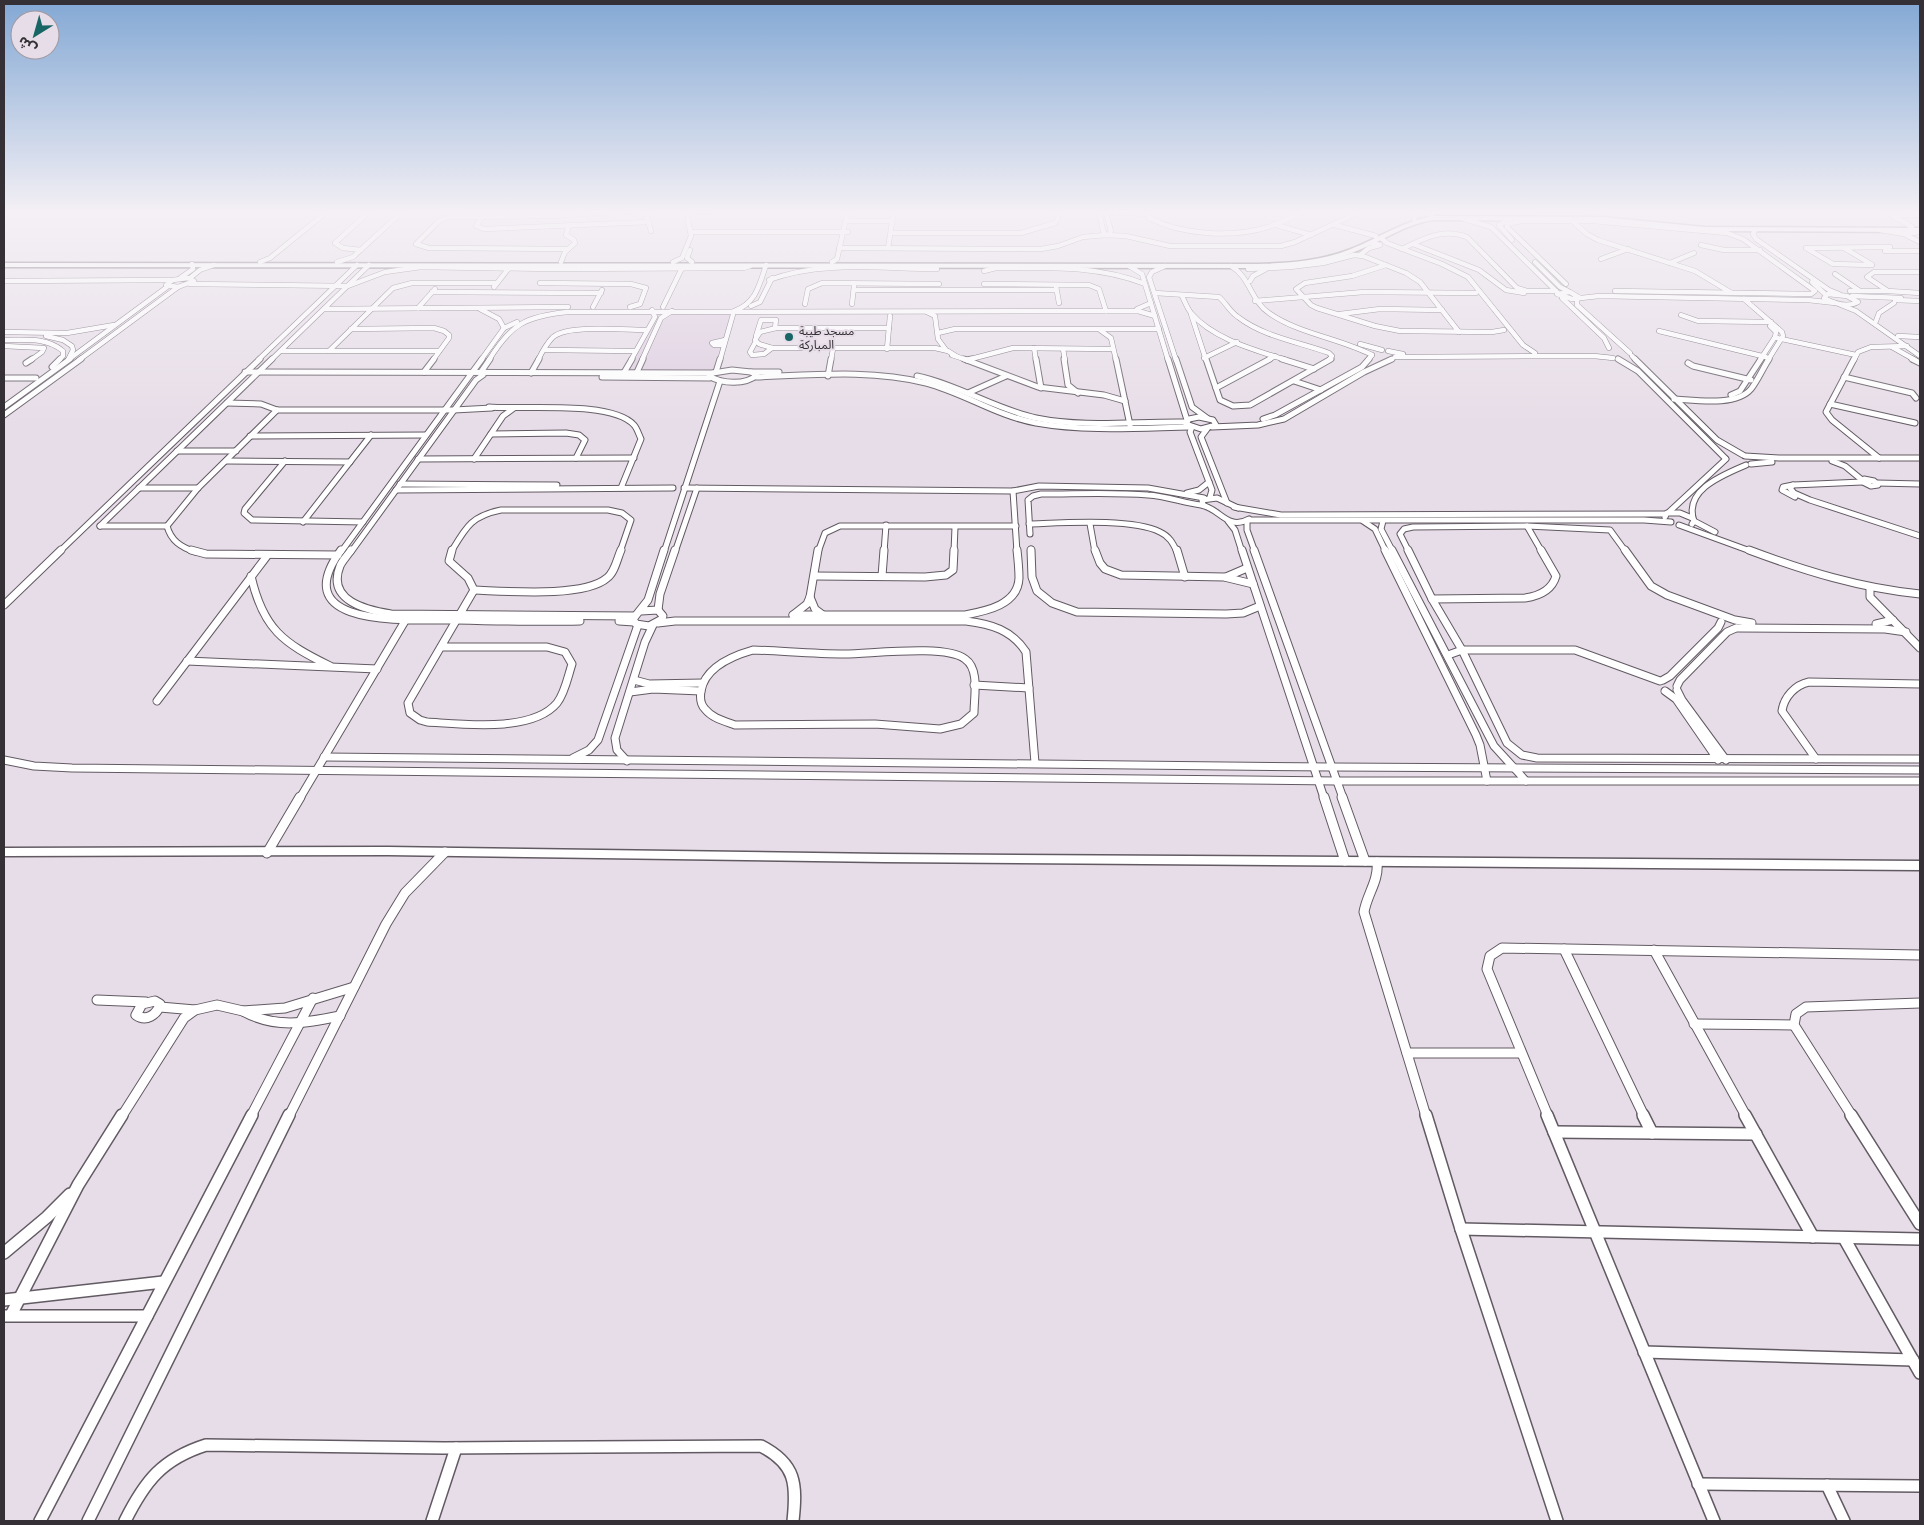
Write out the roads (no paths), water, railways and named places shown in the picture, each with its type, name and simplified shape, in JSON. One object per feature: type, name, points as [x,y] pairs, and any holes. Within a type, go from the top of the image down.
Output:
[{"type":"main road","points":[[4,852],[445,852],[1920,866]]},
{"type":"street","points":[[4,283],[107,281]]},
{"type":"street","points":[[4,407],[116,325],[167,286],[166,283],[170,281]]},
{"type":"street","points":[[4,415],[178,287],[191,281]]},
{"type":"street","points":[[202,281],[327,283],[336,281]]},
{"type":"street","points":[[4,605],[340,281]]},
{"type":"street","points":[[167,526],[100,526],[353,281]]},
{"type":"street","points":[[327,283],[335,286],[348,286],[360,281]]},
{"type":"street","points":[[663,307],[676,281]]},
{"type":"street","points":[[734,310],[746,306],[754,300],[760,281]]},
{"type":"street","points":[[740,310],[760,302],[769,281]]},
{"type":"street","points":[[1138,281],[1145,284],[1186,421],[1192,427]]},
{"type":"street","points":[[1150,281],[1192,407],[1207,418],[1211,426]]},
{"type":"street","points":[[1249,281],[1261,308],[1278,319],[1352,344],[1379,359],[1594,356],[1626,359],[1631,355]]},
{"type":"street","points":[[1249,281],[1258,300],[1271,311],[1289,320],[1382,350],[1403,354],[1521,354],[1590,353],[1609,348],[1620,349],[1631,355]]},
{"type":"street","points":[[1319,281],[1301,284],[1296,289],[1317,308],[1374,326],[1400,331],[1492,332],[1504,330]]},
{"type":"street","points":[[1418,281],[1459,332]]},
{"type":"street","points":[[1472,281],[1475,291],[1508,335],[1520,345],[1535,353]]},
{"type":"street","points":[[1493,281],[1502,288],[1517,293],[1540,292]]},
{"type":"street","points":[[1510,281],[1517,288]]},
{"type":"street","points":[[1545,281],[1604,338],[1609,348]]},
{"type":"street","points":[[1554,281],[1560,287],[1573,293],[1578,299],[1577,305],[1717,440],[1752,461],[1748,465],[1720,477],[1694,499],[1690,505],[1693,520],[1690,525],[1679,525]]},
{"type":"street","points":[[1563,281],[1566,284]]},
{"type":"street","points":[[1673,397],[1713,398],[1743,395],[1755,381],[1782,339],[1782,332],[1771,322],[1714,281]]},
{"type":"street","points":[[1502,288],[1557,293],[1702,292],[1738,297],[1811,294],[1816,292],[1801,281]]},
{"type":"street","points":[[1810,281],[1819,288],[1827,300],[1856,312],[1920,356]]},
{"type":"street","points":[[1818,281],[1839,294],[1847,296],[1920,299]]},
{"type":"street","points":[[1846,281],[1860,291]]},
{"type":"street","points":[[1874,281],[1900,298]]},
{"type":"street","points":[[4,283],[178,287]]},
{"type":"street","points":[[329,351],[393,288],[412,283],[497,283]]},
{"type":"street","points":[[418,308],[441,283]]},
{"type":"street","points":[[490,293],[497,283]]},
{"type":"street","points":[[324,309],[636,306],[641,303],[646,290],[644,286],[635,284],[540,283],[533,293]]},
{"type":"street","points":[[805,304],[808,289],[822,283],[938,284],[939,290]]},
{"type":"street","points":[[847,283],[854,288],[1056,290]]},
{"type":"street","points":[[850,308],[854,288],[862,283]]},
{"type":"street","points":[[593,307],[605,284]]},
{"type":"street","points":[[985,290],[984,284],[1082,284],[1095,286],[1099,289],[1105,308]]},
{"type":"street","points":[[1055,284],[1059,304]]},
{"type":"street","points":[[1258,300],[1364,292],[1475,291]]},
{"type":"street","points":[[1475,291],[1520,345],[1521,354]]},
{"type":"street","points":[[1850,291],[1920,293]]},
{"type":"street","points":[[432,292],[601,293]]},
{"type":"street","points":[[1894,292],[1900,298]]},
{"type":"street","points":[[1617,293],[1808,300],[1838,304],[1858,303],[1869,300],[1920,299]]},
{"type":"street","points":[[1562,298],[1825,296],[1839,294]]},
{"type":"street","points":[[1155,296],[1182,296],[1219,297],[1237,316],[1253,326],[1322,350],[1332,356],[1331,359],[1245,406],[1224,402],[1220,400],[1204,358],[1191,314],[1182,296]]},
{"type":"street","points":[[1847,296],[1858,303],[1862,311],[1920,351]]},
{"type":"street","points":[[1713,398],[1737,393],[1748,380],[1775,337],[1776,332],[1738,297]]},
{"type":"street","points":[[760,302],[765,308]]},
{"type":"street","points":[[1876,321],[1879,313],[1894,303]]},
{"type":"street","points":[[795,308],[805,304],[814,308]]},
{"type":"street","points":[[1048,309],[1059,304],[1073,309]]},
{"type":"street","points":[[408,617],[360,607],[345,597],[337,585],[340,566],[481,374],[510,331],[526,322],[549,314],[575,311],[850,308],[880,311],[1117,309],[1143,308],[1151,304]]},
{"type":"street","points":[[567,307],[525,318],[504,328],[338,555],[324,582],[327,593],[332,600],[351,612],[365,617],[637,619],[656,624],[683,621],[966,621],[981,623],[1007,632],[1021,643],[1026,652],[1035,763]]},
{"type":"street","points":[[476,308],[499,319],[504,328]]},
{"type":"street","points":[[750,310],[765,308],[1105,308],[1138,311],[1155,316]]},
{"type":"street","points":[[1336,314],[1380,309],[1442,310]]},
{"type":"street","points":[[622,375],[655,316],[652,310]]},
{"type":"street","points":[[637,372],[661,318],[674,310]]},
{"type":"street","points":[[713,374],[734,310]]},
{"type":"street","points":[[880,311],[890,316]]},
{"type":"street","points":[[890,316],[901,311]]},
{"type":"street","points":[[925,311],[933,314],[936,321],[938,339],[948,351],[956,356]]},
{"type":"street","points":[[936,321],[948,311]]},
{"type":"street","points":[[1191,314],[1215,331],[1237,342],[1314,369]]},
{"type":"street","points":[[1681,315],[1698,321],[1771,322]]},
{"type":"street","points":[[887,349],[890,316]]},
{"type":"street","points":[[772,348],[764,354],[752,355],[750,352],[761,320],[776,320],[775,328]]},
{"type":"street","points":[[936,321],[955,329]]},
{"type":"street","points":[[4,332],[67,333],[126,325]]},
{"type":"street","points":[[756,338],[767,330],[775,328],[889,328]]},
{"type":"street","points":[[351,329],[440,329],[449,335],[424,372]]},
{"type":"street","points":[[938,333],[955,329],[1159,329]]},
{"type":"street","points":[[1098,329],[1111,338],[1130,424]]},
{"type":"street","points":[[1111,338],[1121,329]]},
{"type":"street","points":[[531,372],[554,336],[570,330],[647,330]]},
{"type":"street","points":[[1659,331],[1771,358]]},
{"type":"street","points":[[1492,332],[1508,335]]},
{"type":"street","points":[[4,336],[43,336],[63,340],[72,348],[68,360]]},
{"type":"street","points":[[1161,337],[1169,337]]},
{"type":"street","points":[[1775,337],[1856,355]]},
{"type":"street","points":[[1899,337],[1920,338]]},
{"type":"street","points":[[756,338],[759,344],[772,348],[927,348],[948,351]]},
{"type":"street","points":[[927,348],[938,339]]},
{"type":"street","points":[[4,340],[30,340],[51,343],[63,351],[58,361],[4,401]]},
{"type":"street","points":[[18,346],[30,340]]},
{"type":"street","points":[[1204,358],[1237,342]]},
{"type":"street","points":[[4,346],[44,348],[42,352],[26,363]]},
{"type":"street","points":[[545,350],[637,349],[648,346]]},
{"type":"street","points":[[1888,346],[1920,362]]},
{"type":"street","points":[[1882,458],[1874,450],[1865,447],[1828,416],[1826,412],[1856,355],[1863,349],[1907,346]]},
{"type":"street","points":[[967,360],[1013,348],[1113,349]]},
{"type":"street","points":[[1034,348],[1041,388]]},
{"type":"street","points":[[1202,348],[1222,349]]},
{"type":"street","points":[[828,374],[833,349]]},
{"type":"street","points":[[916,349],[956,356],[1041,388],[1104,394],[1125,401]]},
{"type":"street","points":[[1063,349],[1068,385],[1080,393]]},
{"type":"street","points":[[281,350],[439,351]]},
{"type":"street","points":[[1227,503],[1201,437],[1211,426],[1268,418],[1362,367],[1374,352],[1382,350]]},
{"type":"street","points":[[1388,351],[1394,354],[1393,358]]},
{"type":"street","points":[[1603,351],[1605,355],[1615,358],[1638,371],[1725,459],[1737,464],[1748,465],[1771,462],[1920,462]]},
{"type":"street","points":[[1216,388],[1275,356]]},
{"type":"street","points":[[243,374],[470,375],[531,372],[622,375],[637,372],[713,374],[720,381],[742,381],[756,377],[828,374],[906,374],[940,381],[1008,410],[1037,418],[1072,422],[1192,427],[1246,426],[1283,419],[1373,367],[1393,358]]},
{"type":"street","points":[[68,360],[77,361]]},
{"type":"street","points":[[1688,363],[1693,366],[1755,381]]},
{"type":"street","points":[[481,374],[713,374],[732,370],[890,377],[916,380],[939,387],[1001,415],[1035,423],[1072,427],[1186,421],[1195,417],[1207,418]]},
{"type":"street","points":[[256,374],[424,372],[470,375]]},
{"type":"street","points":[[751,372],[757,375],[756,377]]},
{"type":"street","points":[[968,393],[1006,376]]},
{"type":"street","points":[[1212,377],[1235,378]]},
{"type":"street","points":[[1844,377],[1912,393],[1916,398]]},
{"type":"street","points":[[4,378],[36,378]]},
{"type":"street","points":[[567,760],[584,753],[598,740],[637,619],[648,600],[720,381]]},
{"type":"street","points":[[737,389],[742,381]]},
{"type":"street","points":[[1292,381],[1320,391]]},
{"type":"street","points":[[1057,391],[1065,389],[1068,385]]},
{"type":"street","points":[[1104,394],[1122,388]]},
{"type":"street","points":[[227,403],[261,404],[277,410],[586,409],[622,416],[636,426],[640,432],[640,439],[621,488]]},
{"type":"street","points":[[1830,404],[1915,423]]},
{"type":"street","points":[[502,408],[502,416]]},
{"type":"street","points":[[474,459],[502,416],[514,408]]},
{"type":"street","points":[[167,526],[198,488],[277,410]]},
{"type":"street","points":[[1192,427],[1190,432],[1212,492],[1201,502],[1203,506]]},
{"type":"street","points":[[491,434],[566,433],[579,435],[585,440],[585,443],[576,458]]},
{"type":"street","points":[[303,522],[371,435]]},
{"type":"street","points":[[250,436],[426,435]]},
{"type":"street","points":[[177,451],[236,451]]},
{"type":"street","points":[[1920,458],[1779,458],[1732,453],[1725,456],[1725,459],[1698,483],[1668,513],[1666,518],[1679,525],[1834,579],[1870,589],[1920,594]]},
{"type":"street","points":[[418,459],[634,458]]},
{"type":"street","points":[[226,461],[350,462]]},
{"type":"street","points":[[285,461],[248,504],[244,513],[252,520],[363,522]]},
{"type":"street","points":[[1832,462],[1845,466],[1862,481],[1874,486],[1878,485],[1854,466],[1854,463],[1859,462]]},
{"type":"street","points":[[1862,481],[1794,485],[1790,488],[1791,491],[1810,500],[1920,536]]},
{"type":"street","points":[[1183,493],[1199,490],[1209,482]]},
{"type":"street","points":[[1875,482],[1920,484]]},
{"type":"street","points":[[400,484],[608,485],[621,488]]},
{"type":"street","points":[[684,488],[1013,491],[1046,486],[1134,487],[1220,499],[1248,515],[1247,530],[1336,781],[1378,878],[1365,903],[1364,912],[1461,1229],[1557,1521]]},
{"type":"street","points":[[139,488],[198,488]]},
{"type":"street","points":[[396,490],[673,488]]},
{"type":"street","points":[[627,760],[620,754],[615,742],[644,642],[663,616],[658,610],[660,594],[697,488]]},
{"type":"street","points":[[1029,488],[1036,495]]},
{"type":"street","points":[[1013,491],[1016,526],[1019,580],[1016,592],[1005,603],[987,611],[965,615],[793,615],[807,604],[810,597],[820,538],[827,531],[840,526],[1016,526]]},
{"type":"street","points":[[1030,534],[1028,502],[1029,498],[1036,495],[1142,494],[1168,497],[1194,506],[1203,506],[1228,521],[1238,523],[1248,520],[1604,520],[1671,522]]},
{"type":"street","points":[[1234,507],[1281,515],[1681,513],[1716,532],[1852,580],[1883,587],[1920,589]]},
{"type":"street","points":[[502,510],[608,510],[622,513],[631,520],[609,577],[597,585],[572,590],[474,590],[468,578],[451,565],[448,557],[467,525],[482,516],[502,510]]},
{"type":"street","points":[[1596,520],[1610,530],[1651,586],[1733,620],[1750,623],[1881,624],[1893,620]]},
{"type":"street","points":[[1604,520],[1611,527],[1610,530]]},
{"type":"street","points":[[1228,521],[1235,530],[1344,861]]},
{"type":"street","points":[[1363,521],[1378,529],[1442,642],[1494,746],[1526,781]]},
{"type":"street","points":[[1378,529],[1383,521]]},
{"type":"street","points":[[1029,524],[1140,525],[1160,531],[1170,538],[1173,543],[1185,576]]},
{"type":"street","points":[[1090,524],[1098,562],[1109,572],[1122,575],[1224,577],[1253,584]]},
{"type":"street","points":[[882,576],[886,525]]},
{"type":"street","points":[[167,526],[171,539],[189,550],[217,555],[338,555]]},
{"type":"street","points":[[815,576],[930,577],[946,575],[953,570],[955,526]]},
{"type":"street","points":[[1610,530],[1527,526],[1413,527],[1401,531],[1400,538],[1432,599],[1462,650],[1507,743],[1522,754],[1537,758],[1920,759]]},
{"type":"street","points":[[1432,599],[1525,598],[1540,594],[1554,582],[1556,576],[1527,526]]},
{"type":"street","points":[[1378,529],[1480,745],[1487,781]]},
{"type":"street","points":[[1031,549],[1033,584],[1037,592],[1054,603],[1077,612],[1226,614],[1243,613],[1260,606]]},
{"type":"street","points":[[158,701],[267,556]]},
{"type":"street","points":[[1224,577],[1247,568]]},
{"type":"street","points":[[251,576],[255,598],[264,618],[280,637],[304,653],[334,668]]},
{"type":"street","points":[[1870,589],[1870,596],[1920,648]]},
{"type":"street","points":[[440,647],[547,647],[564,652],[570,657],[572,664],[556,703],[551,709],[535,718],[515,723],[420,720],[410,714],[408,703],[440,647],[474,590]]},
{"type":"street","points":[[810,597],[815,609],[823,615]]},
{"type":"street","points":[[637,619],[658,610]]},
{"type":"street","points":[[1714,613],[1727,626],[1737,628],[1885,629],[1906,632]]},
{"type":"street","points":[[267,853],[408,617]]},
{"type":"street","points":[[1721,621],[1733,620],[1739,624],[1737,628]]},
{"type":"street","points":[[1660,682],[1670,676],[1718,628],[1721,621]]},
{"type":"street","points":[[1422,623],[1432,624]]},
{"type":"street","points":[[1665,690],[1673,692],[1680,680],[1727,632],[1737,628]]},
{"type":"street","points":[[1442,642],[1462,650]]},
{"type":"street","points":[[752,650],[843,654],[933,651],[951,653],[966,659],[972,666],[974,713],[961,724],[940,729],[875,724],[735,725],[720,722],[708,716],[701,707],[702,687],[710,671],[718,663],[739,652],[752,650]]},
{"type":"street","points":[[1448,654],[1462,650],[1576,650],[1591,654],[1645,677],[1660,682],[1671,682],[1677,688],[1682,700],[1721,758],[1723,769]]},
{"type":"street","points":[[187,662],[377,669]]},
{"type":"street","points":[[634,680],[649,684],[702,687]]},
{"type":"street","points":[[1660,682],[1732,769]]},
{"type":"street","points":[[1816,759],[1782,711],[1783,704],[1798,685],[1810,682],[1920,684]]},
{"type":"street","points":[[1286,684],[1302,684]]},
{"type":"street","points":[[974,685],[1029,688]]},
{"type":"street","points":[[630,692],[702,687]]},
{"type":"street","points":[[324,757],[1313,767],[1920,770]]},
{"type":"street","points":[[4,760],[34,766],[72,768],[1336,781],[1920,781]]},
{"type":"street","points":[[88,1521],[354,987],[400,901],[418,879],[445,852]]},
{"type":"street","points":[[1714,1521],[1520,1053],[1487,969],[1487,959],[1492,952],[1502,948],[1920,955]]},
{"type":"street","points":[[1564,949],[1652,1133]]},
{"type":"street","points":[[1654,950],[1813,1237]]},
{"type":"street","points":[[146,1002],[136,1011],[138,1017],[150,1017],[160,1007],[195,1010],[216,1005],[243,1011],[286,1008],[313,998],[354,987]]},
{"type":"street","points":[[40,1521],[163,1282],[313,998]]},
{"type":"street","points":[[97,1000],[159,1002],[160,1007]]},
{"type":"street","points":[[1920,1003],[1806,1007],[1796,1014],[1794,1025],[1920,1224]]},
{"type":"street","points":[[7,1316],[78,1185],[179,1023],[195,1010]]},
{"type":"street","points":[[243,1011],[252,1017],[279,1024],[300,1023],[340,1016]]},
{"type":"street","points":[[1694,1024],[1794,1025]]},
{"type":"street","points":[[1407,1053],[1520,1053]]},
{"type":"street","points":[[1554,1132],[1756,1134]]},
{"type":"street","points":[[4,1253],[47,1217],[78,1185]]},
{"type":"street","points":[[1461,1229],[1920,1239]]},
{"type":"street","points":[[1844,1238],[1920,1373]]},
{"type":"street","points":[[4,1300],[163,1282]]},
{"type":"street","points":[[7,1316],[147,1316]]},
{"type":"street","points":[[1644,1352],[1913,1360]]},
{"type":"street","points":[[125,1521],[139,1492],[162,1465],[184,1452],[206,1445],[456,1448],[761,1446],[774,1452],[786,1462],[793,1477],[796,1494],[794,1521]]},
{"type":"street","points":[[432,1521],[456,1448]]},
{"type":"street","points":[[1698,1484],[1920,1486]]},
{"type":"street","points":[[1827,1485],[1844,1521]]},
{"type":"place","name":"مسجد طيبة المباركة","points":[[789,337]]}]
